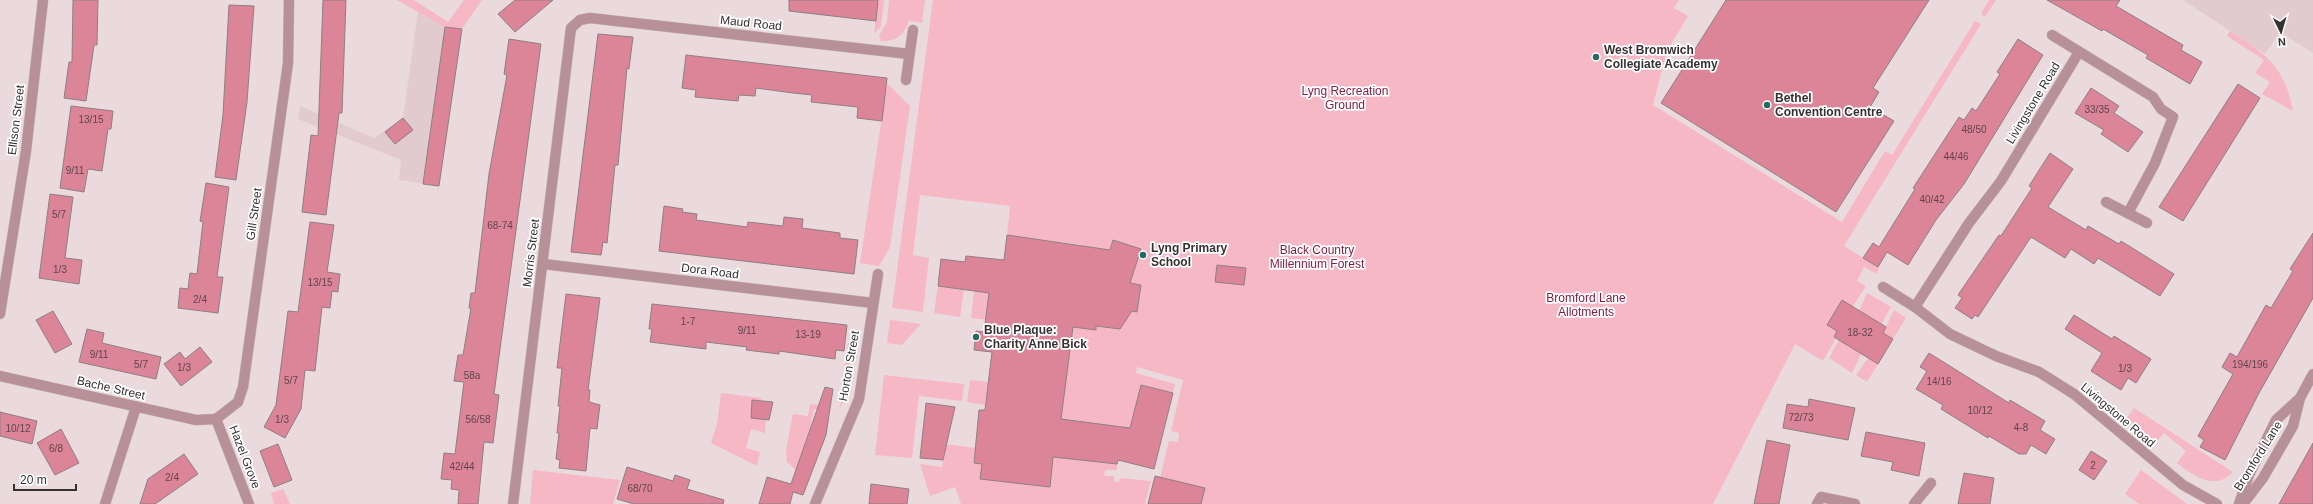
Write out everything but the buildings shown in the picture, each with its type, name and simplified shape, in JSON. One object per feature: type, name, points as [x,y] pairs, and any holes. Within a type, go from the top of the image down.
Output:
[{"type":"street","name":"Ellison Street","points":[[0,314],[26,151],[43,0]]},
{"type":"street","name":"Gill Street","points":[[216,419],[238,402],[243,387],[288,63],[289,0]]},
{"type":"street","name":"Maud Road","points":[[590,18],[909,54]]},
{"type":"street","name":"Morris Street","points":[[514,504],[570,36],[572,28],[580,20],[590,18]]},
{"type":"street","points":[[906,80],[913,30]]},
{"type":"street","points":[[2052,35],[2153,97],[2161,108],[2173,118],[2155,163],[2128,214]]},
{"type":"street","name":"Livingstone Road","points":[[1915,307],[1969,223],[2001,181],[2079,52]]},
{"type":"street","points":[[2106,202],[2147,224]]},
{"type":"street","name":"Dora Road","points":[[543,264],[873,303]]},
{"type":"street","name":"Horton Street","points":[[815,504],[859,399],[878,274]]},
{"type":"street","name":"Livingstone Road","points":[[1883,287],[1915,307],[1950,334],[1996,356],[2039,372],[2074,394],[2183,485],[2217,504]]},
{"type":"street","name":"Bromford Lane","points":[[2244,504],[2263,478],[2293,426],[2300,398],[2313,374]]},
{"type":"street","name":"Bache Street","points":[[0,376],[196,420],[216,419]]},
{"type":"street","name":"Bromford Lane","points":[[2239,504],[2249,475],[2276,420],[2300,398]]},
{"type":"street","points":[[105,504],[136,407]]},
{"type":"street","name":"Hazel Grove","points":[[216,419],[249,504]]},
{"type":"street","points":[[1914,504],[1931,483]]},
{"type":"street","points":[[1817,504],[1821,497],[1855,504]]},
{"type":"shaded area","points":[[2183,0],[2313,0],[2313,53],[2280,32],[2265,54]]},
{"type":"shaded area","points":[[418,11],[445,26],[462,29],[439,186],[399,180],[401,160],[298,119],[300,106],[374,138],[403,118]]},
{"type":"green space","points":[[397,0],[414,0],[448,22],[464,0],[482,0],[462,29],[445,27]]},
{"type":"green space","points":[[878,0],[884,0],[881,26],[874,34]]},
{"type":"green space","points":[[889,0],[925,0],[922,23],[909,21],[905,30],[899,37],[881,41],[879,36],[887,22]]},
{"type":"green space","points":[[933,0],[1679,0],[1674,8],[1688,16],[1667,51],[1653,105],[1842,222],[1885,151],[1892,155],[1975,21],[1981,24],[1844,246],[1879,268],[1877,274],[1864,267],[1857,281],[1866,286],[1837,331],[1836,338],[1823,361],[1795,344],[1713,504],[1201,504],[1160,478],[1169,441],[1178,442],[1179,433],[1171,431],[1183,380],[1137,367],[1136,373],[1175,384],[1173,393],[1141,385],[1122,461],[1118,461],[1122,427],[1061,419],[1076,304],[1137,312],[1141,285],[1118,281],[1080,270],[1083,245],[1007,235],[1010,206],[920,195],[913,255],[929,258],[923,312],[892,308]],"holes":[[[1114,240],[1141,249],[1139,255],[1111,247]],[[1217,265],[1246,268],[1215,281]]]},
{"type":"green space","points":[[1989,0],[1996,0],[1985,17],[1981,14]]},
{"type":"green space","points":[[2230,31],[2254,47],[2272,63],[2285,82],[2293,111],[2262,94],[2270,82],[2255,73],[2264,60],[2227,36]]},
{"type":"green space","points":[[887,83],[910,106],[890,247],[879,266],[860,263]]},
{"type":"green space","points":[[938,286],[964,289],[960,317],[934,313]]},
{"type":"green space","points":[[974,291],[989,293],[989,320],[971,318]]},
{"type":"green space","points":[[1867,293],[1891,307],[1881,325],[1859,311]]},
{"type":"green space","points":[[1894,310],[1906,318],[1893,339],[1883,333]]},
{"type":"green space","points":[[890,320],[921,324],[902,345],[887,343]]},
{"type":"green space","points":[[1839,340],[1855,341],[1851,348],[1861,354],[1852,373],[1829,358]]},
{"type":"green space","points":[[848,343],[854,343],[843,403],[840,408]]},
{"type":"green space","points":[[1868,358],[1878,364],[1867,382],[1856,375]]},
{"type":"green space","points":[[884,375],[964,384],[962,401],[919,396],[912,458],[875,455]]},
{"type":"green space","points":[[970,380],[988,382],[985,405],[967,402]]},
{"type":"green space","points":[[721,393],[761,398],[761,400],[752,400],[751,417],[766,419],[765,433],[751,429],[746,448],[760,452],[757,466],[711,443],[717,424]]},
{"type":"green space","points":[[810,404],[830,407],[830,411],[814,409],[800,474],[787,462],[786,450],[793,414],[808,416]]},
{"type":"green space","points":[[2134,408],[2233,472],[2226,478],[2219,481],[2211,481],[2204,480],[2190,472],[2177,463],[2186,451],[2164,433],[2154,445],[2127,418]]},
{"type":"green space","points":[[945,444],[976,448],[974,463],[982,464],[980,479],[1050,481],[1053,457],[1117,464],[1117,470],[1105,470],[1104,476],[1114,476],[1114,481],[1119,482],[1120,478],[1151,481],[1145,504],[961,504],[955,487],[930,496],[920,464],[942,467]]},
{"type":"green space","points":[[533,470],[620,480],[613,504],[530,504]]},
{"type":"green space","points":[[2141,470],[2187,504],[2139,504],[2125,494]]},
{"type":"green space","points":[[283,489],[290,504],[274,504],[271,493]]},
{"type":"place","name":"West Bromwich Collegiate Academy","points":[[1596,57]]},
{"type":"place","name":"Bethel Convention Centre","points":[[1767,105]]},
{"type":"place","name":"Lyng Primary School","points":[[1143,255]]},
{"type":"place","name":"Blue Plaque: Charity Anne Bick","points":[[976,337]]},
{"type":"park label","name":"Lyng Recreation Ground","points":[[1345,98]]},
{"type":"park label","name":"Black Country Millennium Forest","points":[[1317,257]]},
{"type":"park label","name":"Bromford Lane Allotments","points":[[1586,305]]}]
